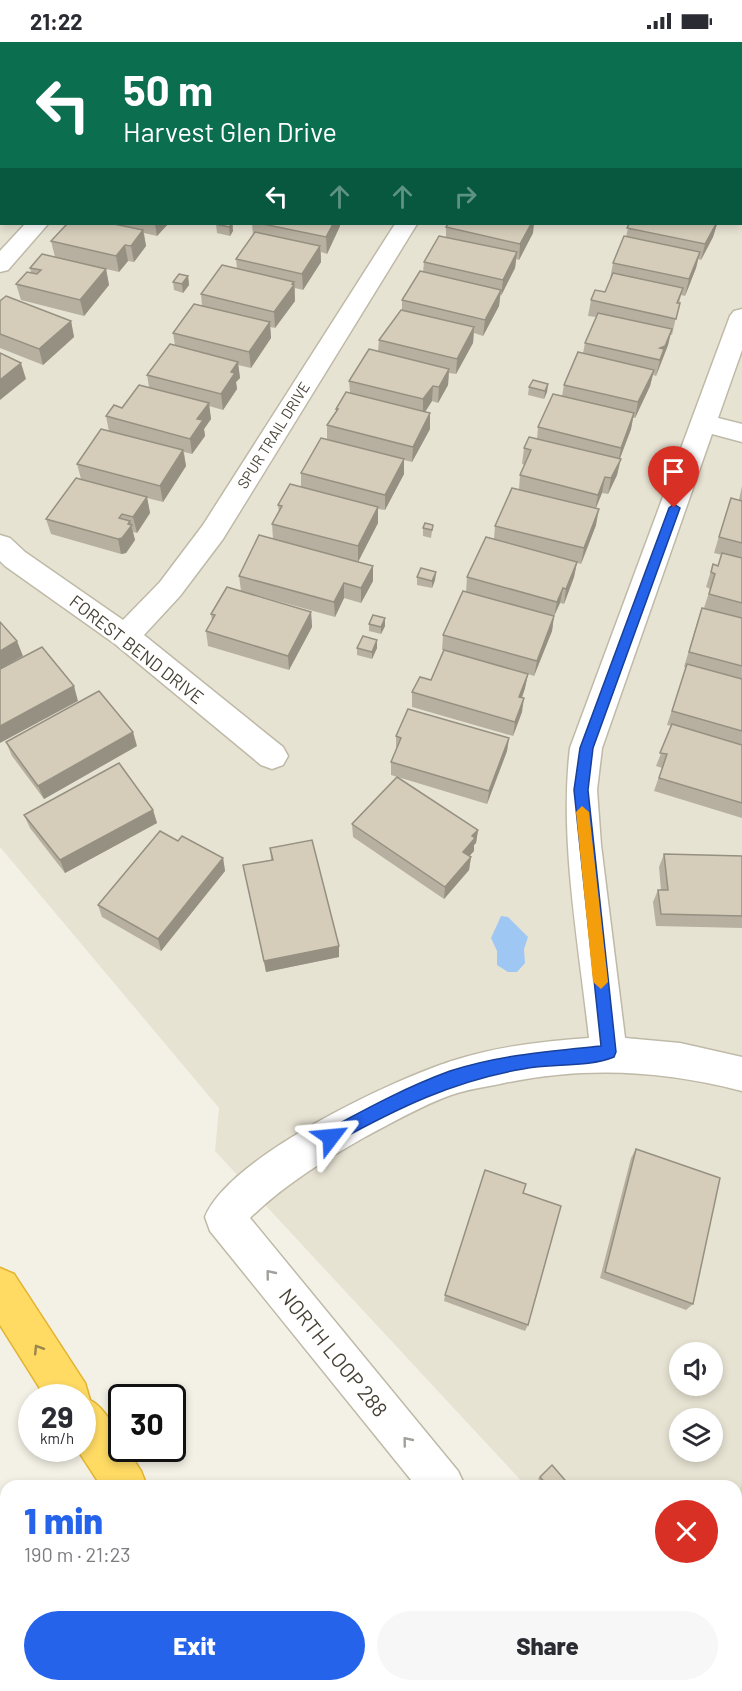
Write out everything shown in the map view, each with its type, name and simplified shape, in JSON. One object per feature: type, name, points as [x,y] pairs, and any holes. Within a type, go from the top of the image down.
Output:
[{"type":"highway","points":[[0,1288],[61,1384]]},
{"type":"highway","points":[[96,1440],[122,1480]]},
{"type":"street","points":[[0,265],[36,225]]},
{"type":"street","name":"SPUR TRAIL DRIVE","points":[[125,636],[170,590],[213,532],[405,225]]},
{"type":"street","points":[[742,316],[586,748],[581,790],[585,845],[609,1052],[665,1056],[742,1074]]},
{"type":"street","points":[[705,423],[742,433]]},
{"type":"street","name":"FOREST BEND DRIVE","points":[[0,545],[15,559],[125,636],[272,756]]},
{"type":"street","name":"NORTH LOOP 288","points":[[438,1480],[224,1217],[248,1191],[294,1157],[386,1106],[452,1078],[524,1061],[609,1052]]},
{"type":"shaded area","points":[[0,225],[742,225],[742,1480],[520,1480],[215,1151],[219,1108],[0,847]]},
{"type":"water","points":[[501,916],[508,917],[528,937],[524,949],[525,963],[517,972],[508,972],[497,965],[497,951],[491,938]]},
{"type":"building","points":[[66,225],[119,225],[143,230],[131,246],[125,245],[116,256],[51,241]]},
{"type":"building","points":[[268,225],[332,225],[326,237]]},
{"type":"building","points":[[447,225],[530,225],[520,244],[446,227]]},
{"type":"building","points":[[628,225],[715,225],[705,244],[627,228]]},
{"type":"building","points":[[255,232],[320,246],[302,274],[236,259]]},
{"type":"building","points":[[439,236],[517,252],[503,280],[424,262]]},
{"type":"building","points":[[624,236],[700,252],[689,279],[613,263]]},
{"type":"building","points":[[42,254],[106,269],[80,300],[16,284],[27,272],[37,274],[41,270],[30,268]]},
{"type":"building","points":[[222,265],[294,282],[292,284],[294,285],[274,312],[201,294]]},
{"type":"building","points":[[420,271],[501,290],[485,320],[402,300]]},
{"type":"building","points":[[613,273],[683,288],[677,303],[680,303],[676,319],[591,300],[595,290],[605,292]]},
{"type":"building","points":[[179,274],[188,276],[182,284],[173,282]]},
{"type":"building","points":[[6,296],[71,321],[39,349],[0,334],[0,301]]},
{"type":"building","points":[[194,304],[270,322],[249,352],[173,333]]},
{"type":"building","points":[[401,310],[474,327],[457,359],[379,340]]},
{"type":"building","points":[[598,313],[672,329],[665,346],[660,348],[664,349],[660,360],[585,343]]},
{"type":"building","points":[[170,344],[238,362],[231,372],[235,373],[221,394],[147,375]]},
{"type":"building","points":[[369,349],[449,369],[439,387],[433,386],[423,399],[349,381]]},
{"type":"building","points":[[578,352],[654,370],[638,402],[564,385]]},
{"type":"building","points":[[0,353],[21,363],[0,380]]},
{"type":"building","points":[[533,380],[548,384],[545,391],[529,387]]},
{"type":"building","points":[[139,385],[209,403],[197,419],[203,420],[190,439],[106,416],[114,405],[122,408]]},
{"type":"building","points":[[346,392],[430,413],[413,447],[327,425]]},
{"type":"building","points":[[553,394],[634,413],[621,448],[538,427]]},
{"type":"building","points":[[101,429],[183,450],[160,486],[77,464]]},
{"type":"building","points":[[529,437],[621,459],[611,478],[605,477],[598,495],[520,475],[531,450],[524,448]]},
{"type":"building","points":[[321,438],[404,459],[385,495],[301,473]]},
{"type":"building","points":[[76,478],[147,497],[133,517],[122,514],[119,518],[130,521],[128,524],[132,525],[122,538],[118,539],[46,519]]},
{"type":"building","points":[[290,484],[378,507],[358,546],[272,524],[282,506],[278,505]]},
{"type":"building","points":[[512,488],[599,509],[584,548],[495,526]]},
{"type":"building","points":[[731,498],[742,501],[742,543],[719,537]]},
{"type":"building","points":[[425,523],[433,525],[432,530],[423,528]]},
{"type":"building","points":[[259,535],[373,566],[361,588],[344,583],[334,602],[239,576]]},
{"type":"building","points":[[486,537],[577,562],[566,589],[563,588],[557,602],[467,577]]},
{"type":"building","points":[[722,553],[742,558],[742,603],[709,594],[715,574],[711,572],[713,564],[718,566]]},
{"type":"building","points":[[421,568],[436,572],[432,581],[417,577]]},
{"type":"building","points":[[227,587],[311,612],[288,656],[206,631],[215,615],[211,614]]},
{"type":"building","points":[[463,591],[554,616],[537,661],[443,635]]},
{"type":"building","points":[[702,608],[742,618],[742,666],[689,652]]},
{"type":"building","points":[[373,615],[385,618],[381,627],[369,624]]},
{"type":"building","points":[[0,622],[17,641],[0,651]]},
{"type":"building","points":[[363,636],[377,640],[372,652],[357,648]]},
{"type":"building","points":[[42,647],[74,686],[0,726],[0,669]]},
{"type":"building","points":[[444,650],[528,674],[519,697],[524,698],[515,722],[412,692],[420,677],[431,680]]},
{"type":"building","points":[[687,664],[742,679],[742,731],[672,711]]},
{"type":"building","points":[[99,691],[133,732],[38,786],[6,742]]},
{"type":"building","points":[[408,709],[509,738],[489,791],[391,762],[401,738],[396,736]]},
{"type":"building","points":[[672,724],[742,745],[742,803],[659,778],[667,754],[660,753]]},
{"type":"building","points":[[119,763],[153,810],[60,860],[24,815]]},
{"type":"building","points":[[397,777],[478,830],[472,836],[475,838],[463,852],[471,857],[445,887],[352,824]]},
{"type":"building","points":[[160,831],[178,841],[182,836],[223,858],[158,939],[98,905]]},
{"type":"building","points":[[312,840],[339,946],[264,961],[243,865],[273,860],[270,848]]},
{"type":"building","points":[[664,854],[742,856],[742,916],[661,914],[658,890],[668,890]]},
{"type":"building","points":[[636,1149],[720,1178],[693,1304],[605,1272]]},
{"type":"building","points":[[485,1170],[526,1184],[523,1193],[561,1206],[528,1325],[445,1295]]},
{"type":"building","points":[[552,1465],[565,1480],[543,1480],[540,1477]]},
{"type":"slow traffic","points":[[582,812],[601,982]]},
{"type":"route","points":[[331,1137],[386,1106],[452,1078],[524,1061],[609,1052],[585,845],[581,790],[586,748],[674,508]]}]
